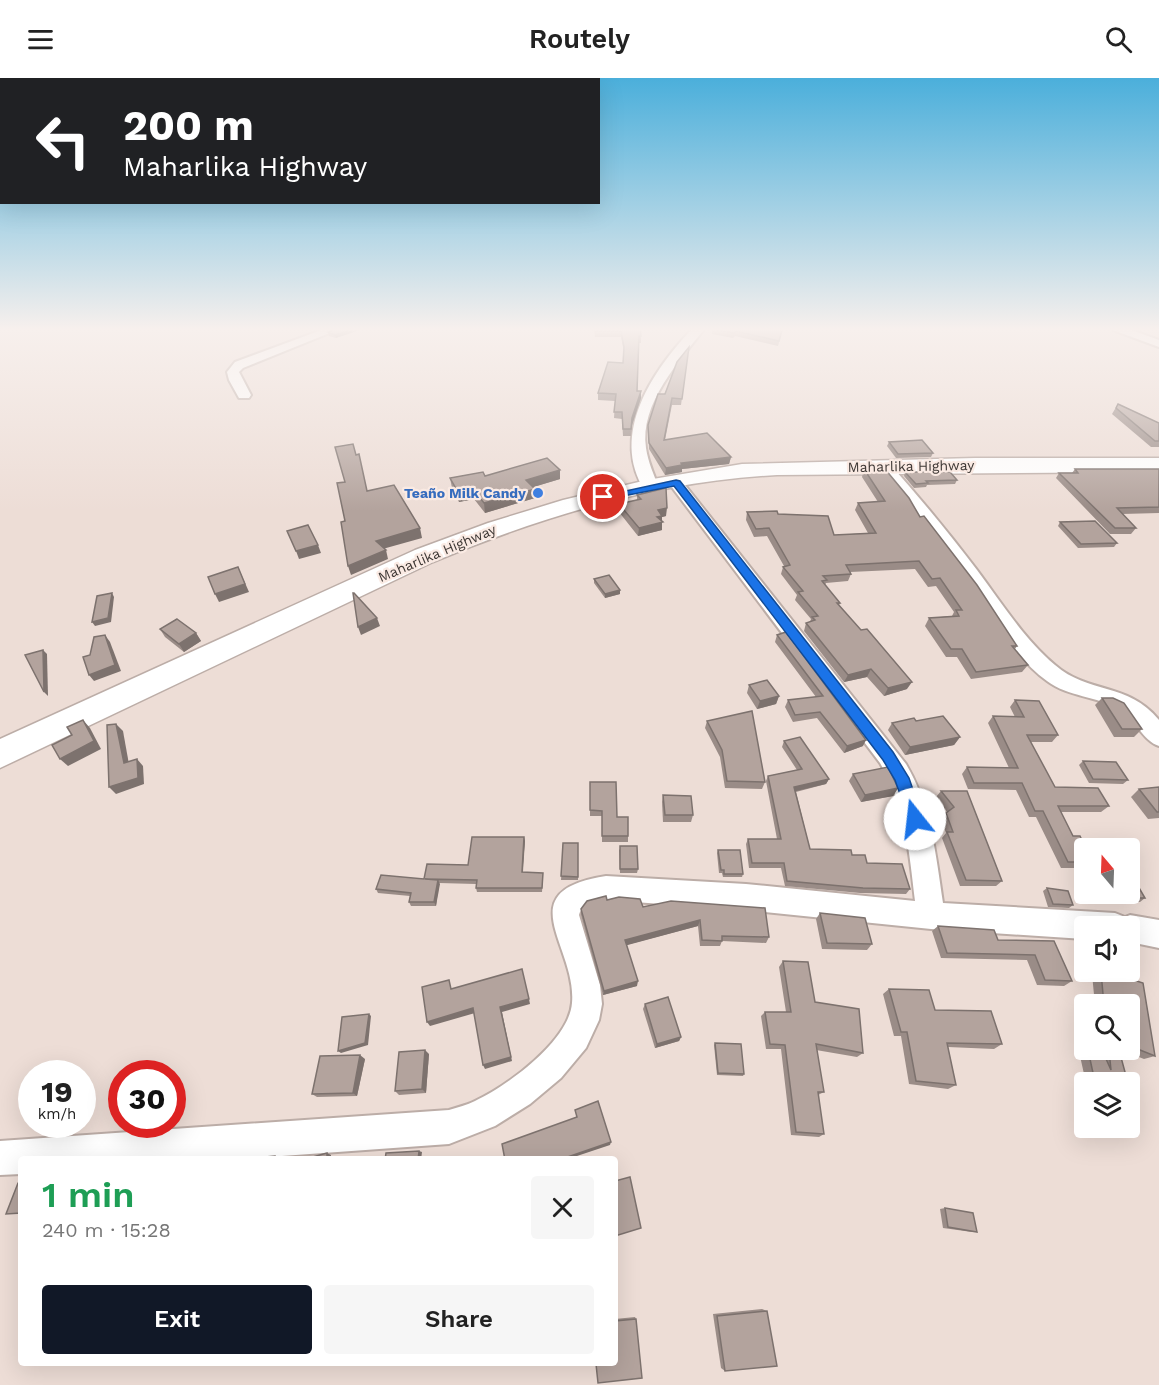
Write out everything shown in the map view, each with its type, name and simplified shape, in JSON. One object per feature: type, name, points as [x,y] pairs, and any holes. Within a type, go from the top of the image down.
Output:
[{"type":"highway","name":"Maharlika Highway","points":[[0,754],[478,533],[543,512],[725,473],[884,466],[1159,465]]},
{"type":"street","points":[[240,389],[244,395]]},
{"type":"street","points":[[655,389],[643,420],[638,443],[664,485],[888,756],[902,778],[915,819],[932,915]]},
{"type":"street","points":[[884,466],[935,526],[1013,631],[1046,669],[1068,685],[1128,704],[1144,716],[1159,737]]},
{"type":"street","points":[[29,1156],[449,1127],[488,1112],[552,1065],[573,1041],[584,1021],[588,1002],[564,915],[566,906],[573,898],[584,892],[606,888],[746,897],[932,915],[1074,924]]},
{"type":"street","points":[[1140,931],[1159,934]]},
{"type":"street","points":[[0,1158],[18,1157]]},
{"type":"building","points":[[599,389],[637,389],[637,391],[641,391],[632,418],[631,429],[623,429],[622,412],[614,412],[616,394],[598,393]]},
{"type":"building","points":[[667,389],[683,389],[682,399],[672,398],[664,440],[707,433],[731,457],[681,463],[682,465],[666,468],[649,443],[648,425],[658,394],[665,394]]},
{"type":"building","points":[[1118,404],[1159,423],[1159,441],[1155,441],[1116,408]]},
{"type":"building","points":[[922,440],[933,453],[898,454],[889,442]]},
{"type":"building","points":[[353,444],[356,455],[359,454],[367,491],[394,485],[420,528],[376,541],[386,550],[348,566],[341,522],[345,521],[337,483],[345,482],[335,447]]},
{"type":"building","points":[[547,458],[560,470],[526,480],[535,489],[484,503],[473,489],[458,492],[450,478],[483,472],[485,476]]},
{"type":"building","points":[[864,469],[885,469],[909,498],[920,517],[924,516],[977,585],[1017,646],[1012,646],[1028,665],[976,672],[962,649],[951,649],[929,618],[959,616],[956,610],[962,610],[940,578],[932,579],[919,561],[846,565],[851,574],[823,576],[827,580],[822,581],[840,603],[837,603],[861,630],[867,629],[912,682],[888,688],[871,669],[848,675],[806,623],[815,620],[812,617],[818,616],[798,592],[803,591],[783,567],[790,565],[769,528],[756,529],[747,512],[777,511],[778,514],[828,516],[834,535],[876,533],[858,503],[885,501]]},
{"type":"building","points":[[1075,469],[1159,469],[1159,507],[1117,508],[1136,528],[1115,528],[1059,473],[1078,473]]},
{"type":"building","points":[[905,472],[950,472],[957,480],[926,481],[928,483],[916,484]]},
{"type":"building","points":[[666,488],[667,508],[658,510],[662,516],[657,517],[663,522],[639,528],[619,504],[641,499],[637,495]]},
{"type":"building","points":[[1095,521],[1117,543],[1081,544],[1060,522]]},
{"type":"building","points":[[308,525],[318,545],[296,551],[287,531]]},
{"type":"building","points":[[238,567],[245,584],[215,594],[208,577]]},
{"type":"building","points":[[609,575],[620,590],[605,594],[594,579]]},
{"type":"building","points":[[112,593],[108,618],[92,622],[97,596]]},
{"type":"building","points":[[354,593],[377,618],[358,627]]},
{"type":"building","points":[[177,619],[196,633],[179,644],[160,629]]},
{"type":"building","points":[[786,632],[866,740],[847,746],[820,712],[795,715],[788,700],[823,696],[777,635]]},
{"type":"building","points":[[105,635],[115,665],[89,675],[83,657],[90,655],[94,637]]},
{"type":"building","points":[[43,650],[44,692],[25,655]]},
{"type":"building","points":[[767,680],[779,696],[760,701],[749,685]]},
{"type":"building","points":[[1102,698],[1113,698],[1124,703],[1142,729],[1122,729]]},
{"type":"building","points":[[1015,700],[1039,701],[1058,735],[1027,735],[1055,787],[1098,788],[1109,806],[1058,806],[1073,836],[1081,838],[1074,838],[1074,862],[1068,862],[1043,811],[1035,811],[1022,783],[974,783],[967,767],[1018,768],[993,716],[1024,717]]},
{"type":"building","points":[[752,711],[765,782],[727,781],[722,750],[707,721]]},
{"type":"building","points":[[943,716],[960,737],[910,747],[892,723],[914,718],[916,721]]},
{"type":"building","points":[[83,720],[94,741],[60,759],[52,745],[72,735],[67,727]]},
{"type":"building","points":[[116,724],[124,763],[137,759],[138,778],[109,787],[107,725]]},
{"type":"building","points":[[800,737],[829,779],[794,787],[810,849],[851,850],[852,855],[865,855],[867,863],[902,864],[910,889],[863,888],[787,881],[784,863],[752,863],[748,839],[781,839],[768,776],[802,769],[784,741]]},
{"type":"building","points":[[1083,761],[1116,762],[1128,780],[1093,779]]},
{"type":"building","points":[[888,767],[898,788],[865,795],[853,774]]},
{"type":"building","points":[[590,782],[616,782],[617,817],[628,817],[628,836],[602,836],[602,811],[590,810]]},
{"type":"building","points":[[1159,787],[1159,812],[1157,812],[1139,789]]},
{"type":"building","points":[[941,791],[967,791],[1002,881],[966,880],[947,832],[953,832],[946,813],[954,807]]},
{"type":"building","points":[[663,795],[691,796],[693,815],[665,815]]},
{"type":"building","points":[[472,837],[524,837],[522,872],[543,873],[542,888],[476,888],[477,880],[425,879],[438,880],[434,902],[409,902],[411,893],[376,889],[381,875],[424,879],[427,864],[468,865]]},
{"type":"building","points":[[563,843],[578,843],[578,877],[561,876]]},
{"type":"building","points":[[620,846],[637,846],[638,869],[620,869]]},
{"type":"building","points":[[718,850],[740,850],[743,874],[724,874],[724,870],[721,870]]},
{"type":"building","points":[[1047,888],[1068,891],[1073,905],[1053,904]]},
{"type":"building","points":[[606,896],[607,900],[619,897],[640,899],[643,907],[671,901],[765,908],[769,937],[722,936],[722,941],[702,940],[700,920],[625,940],[638,981],[604,991],[581,909],[587,901]]},
{"type":"building","points":[[820,913],[865,918],[872,944],[827,943]]},
{"type":"building","points":[[938,926],[994,930],[998,940],[1054,941],[1072,981],[1045,980],[1035,955],[947,953]]},
{"type":"building","points":[[783,961],[808,962],[815,1002],[859,1009],[863,1053],[816,1044],[824,1092],[818,1092],[824,1134],[796,1132],[785,1045],[770,1044],[765,1012],[791,1012]]},
{"type":"building","points":[[522,969],[529,999],[500,1007],[511,1057],[483,1065],[473,1008],[427,1022],[422,987],[449,980],[451,989]]},
{"type":"building","points":[[1102,982],[1143,983],[1155,1056],[1140,1050],[1140,994],[1103,994]]},
{"type":"building","points":[[889,989],[929,990],[935,1010],[991,1011],[1002,1044],[947,1043],[956,1085],[916,1081],[907,1032],[901,1032]]},
{"type":"building","points":[[668,997],[681,1037],[657,1044],[645,1004]]},
{"type":"building","points":[[369,1014],[365,1043],[338,1051],[342,1017]]},
{"type":"building","points":[[715,1043],[741,1044],[744,1074],[718,1073]]},
{"type":"building","points":[[425,1050],[422,1089],[395,1091],[399,1052]]},
{"type":"building","points":[[360,1055],[353,1093],[312,1094],[320,1056]]},
{"type":"building","points":[[1090,1060],[1106,1060],[1111,1070],[1110,1060],[1122,1060],[1125,1072],[1093,1072]]},
{"type":"building","points":[[598,1101],[611,1142],[571,1156],[504,1156],[502,1144],[577,1117],[575,1110]]},
{"type":"building","points":[[419,1151],[418,1156],[386,1156],[386,1153]]},
{"type":"building","points":[[630,1177],[641,1228],[618,1235],[618,1180]]},
{"type":"building","points":[[18,1183],[18,1213],[6,1214]]},
{"type":"building","points":[[945,1208],[973,1213],[977,1232],[948,1227]]},
{"type":"building","points":[[767,1311],[777,1366],[725,1371],[717,1316]]},
{"type":"building","points":[[636,1319],[642,1378],[598,1383],[596,1366],[618,1366],[618,1321]]},
{"type":"place","name":"Teaño Milk Candy","points":[[538,493]]},
{"type":"route","points":[[603,497],[676,483],[888,756],[902,778],[910,797],[915,819]]}]
